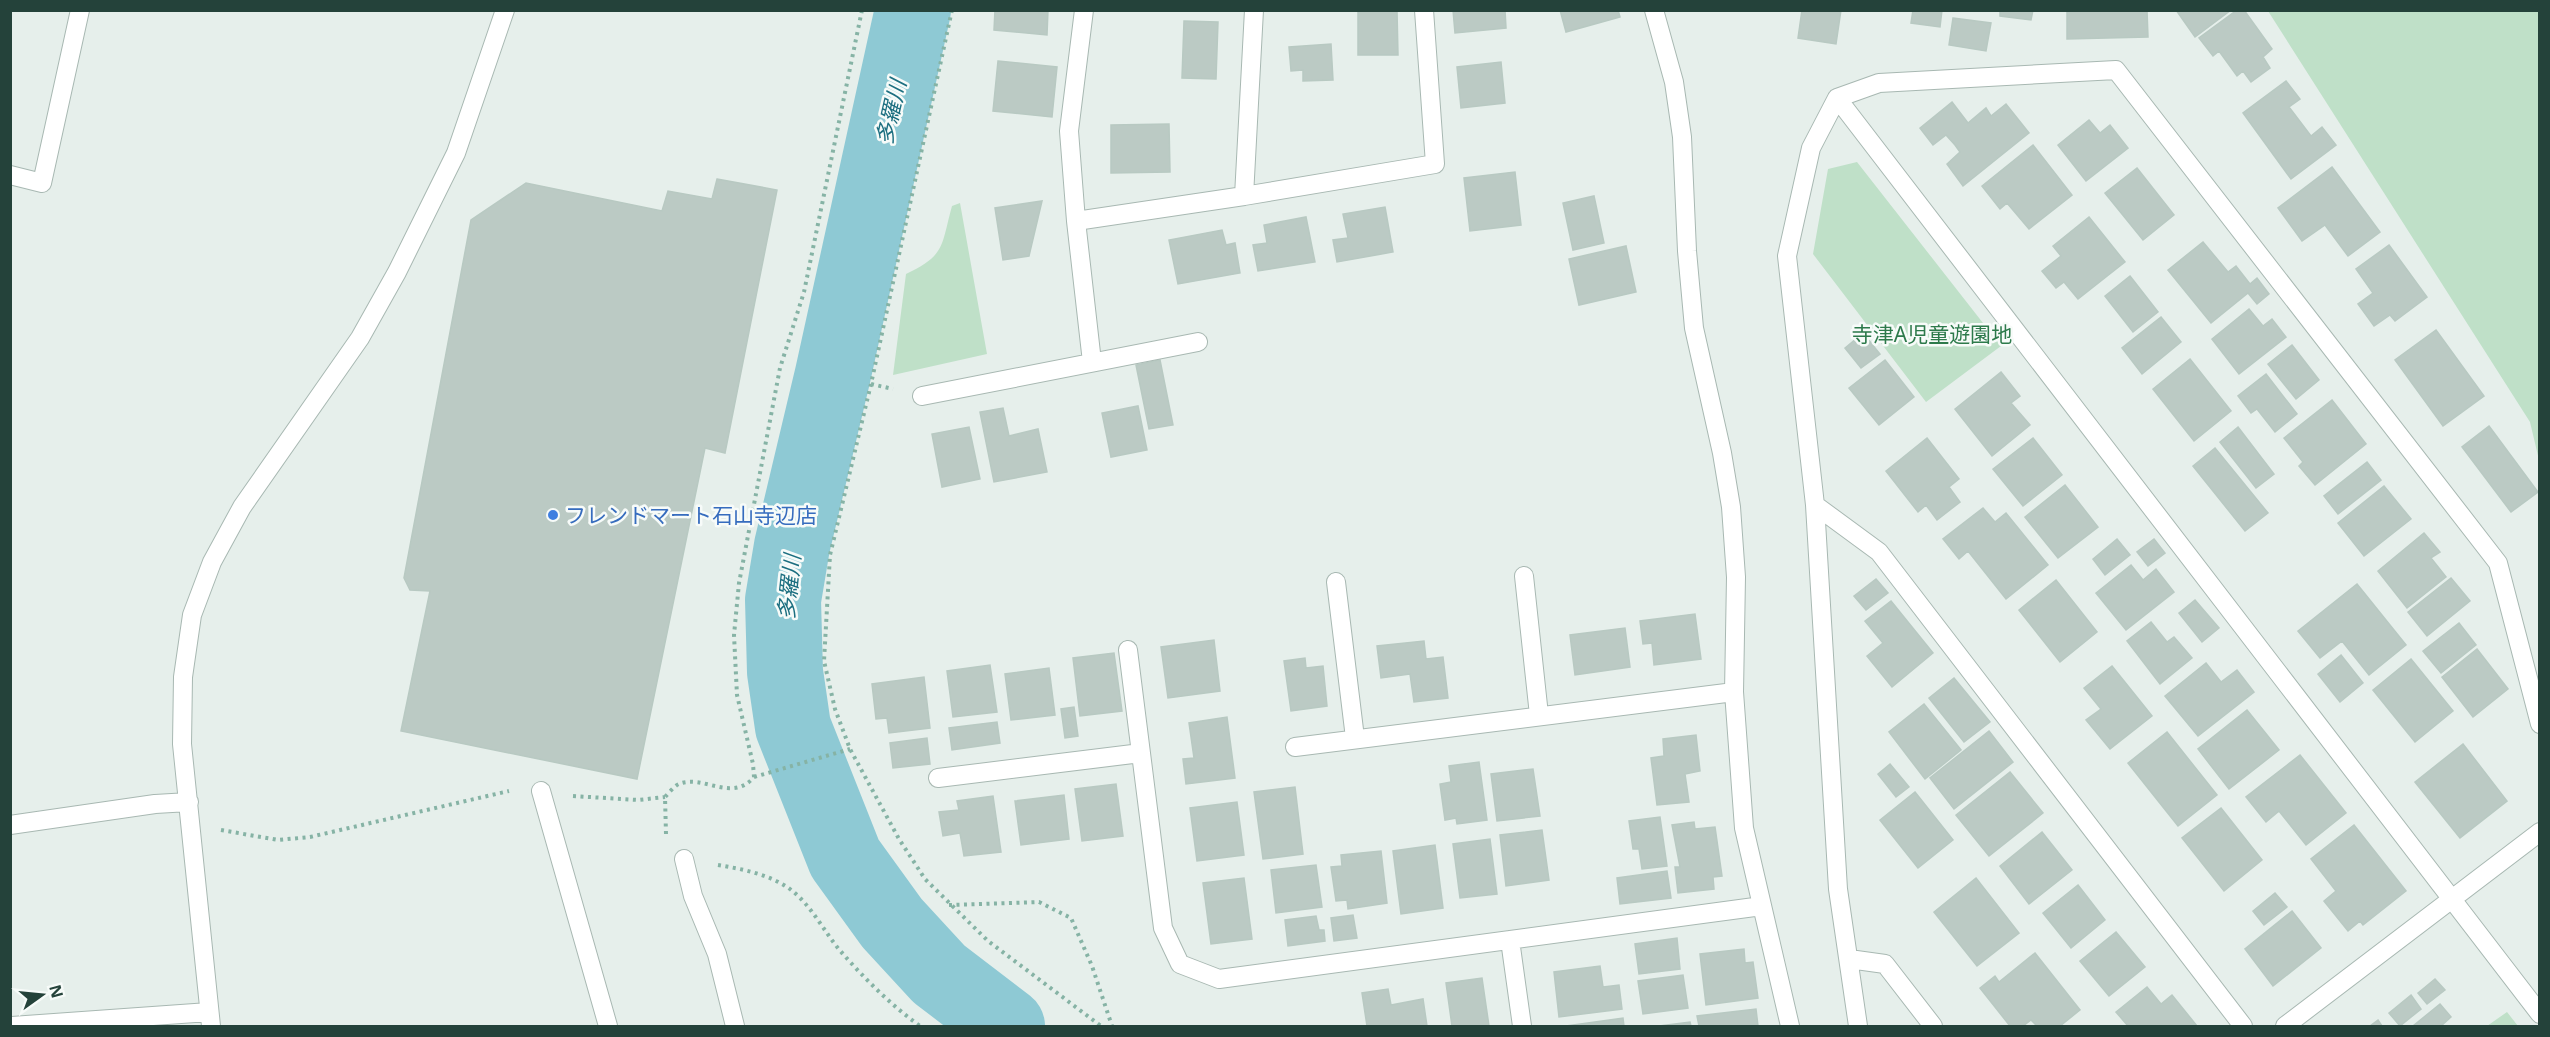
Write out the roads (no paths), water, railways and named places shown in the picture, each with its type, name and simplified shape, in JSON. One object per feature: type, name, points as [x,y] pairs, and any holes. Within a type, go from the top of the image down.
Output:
[{"type":"street","points":[[10,175],[42,183],[80,10]]},
{"type":"street","points":[[12,1026],[210,1019],[182,744],[183,677],[192,615],[212,562],[242,507],[360,338],[397,272],[456,153],[505,10]]},
{"type":"street","points":[[1084,10],[1070,131],[1076,221],[1092,362]]},
{"type":"street","points":[[1244,196],[1254,10]]},
{"type":"street","points":[[1076,221],[1435,164],[1424,10]]},
{"type":"street","points":[[1654,10],[1674,82],[1682,137],[1687,252],[1694,328],[1722,453],[1731,507],[1736,577],[1734,692],[1744,828],[1790,1026]]},
{"type":"street","points":[[1858,1026],[1838,889],[1815,505],[1787,256],[1812,148],[1837,98],[1880,83],[2116,70],[2498,563],[2540,724]]},
{"type":"street","points":[[1837,98],[2540,1014]]},
{"type":"street","points":[[922,396],[1198,342]]},
{"type":"street","points":[[1815,505],[1879,552],[2243,1026]]},
{"type":"street","points":[[1524,576],[1539,715]]},
{"type":"street","points":[[1336,582],[1355,738]]},
{"type":"street","points":[[1128,650],[1163,928],[1179,964],[1219,979],[1762,906]]},
{"type":"street","points":[[1295,747],[1734,692]]},
{"type":"street","points":[[938,778],[1141,753]]},
{"type":"street","points":[[541,790],[608,1026]]},
{"type":"street","points":[[10,825],[155,804],[189,802]]},
{"type":"street","points":[[2286,1026],[2540,832]]},
{"type":"street","points":[[684,859],[693,896],[717,954],[735,1026]]},
{"type":"street","points":[[1510,940],[1522,1026]]},
{"type":"street","points":[[1849,959],[1885,964],[1933,1026]]},
{"type":"waterway","name":"多羅川","points":[[913,10],[833,374],[792,546],[783,600],[785,672],[793,727],[845,858],[892,923],[939,974],[1007,1026]]},
{"type":"place","name":"フレンドマート石山寺辺店","points":[[553,515]]},
{"type":"park label","name":"寺津A児童遊園地","points":[[1932,334]]}]
